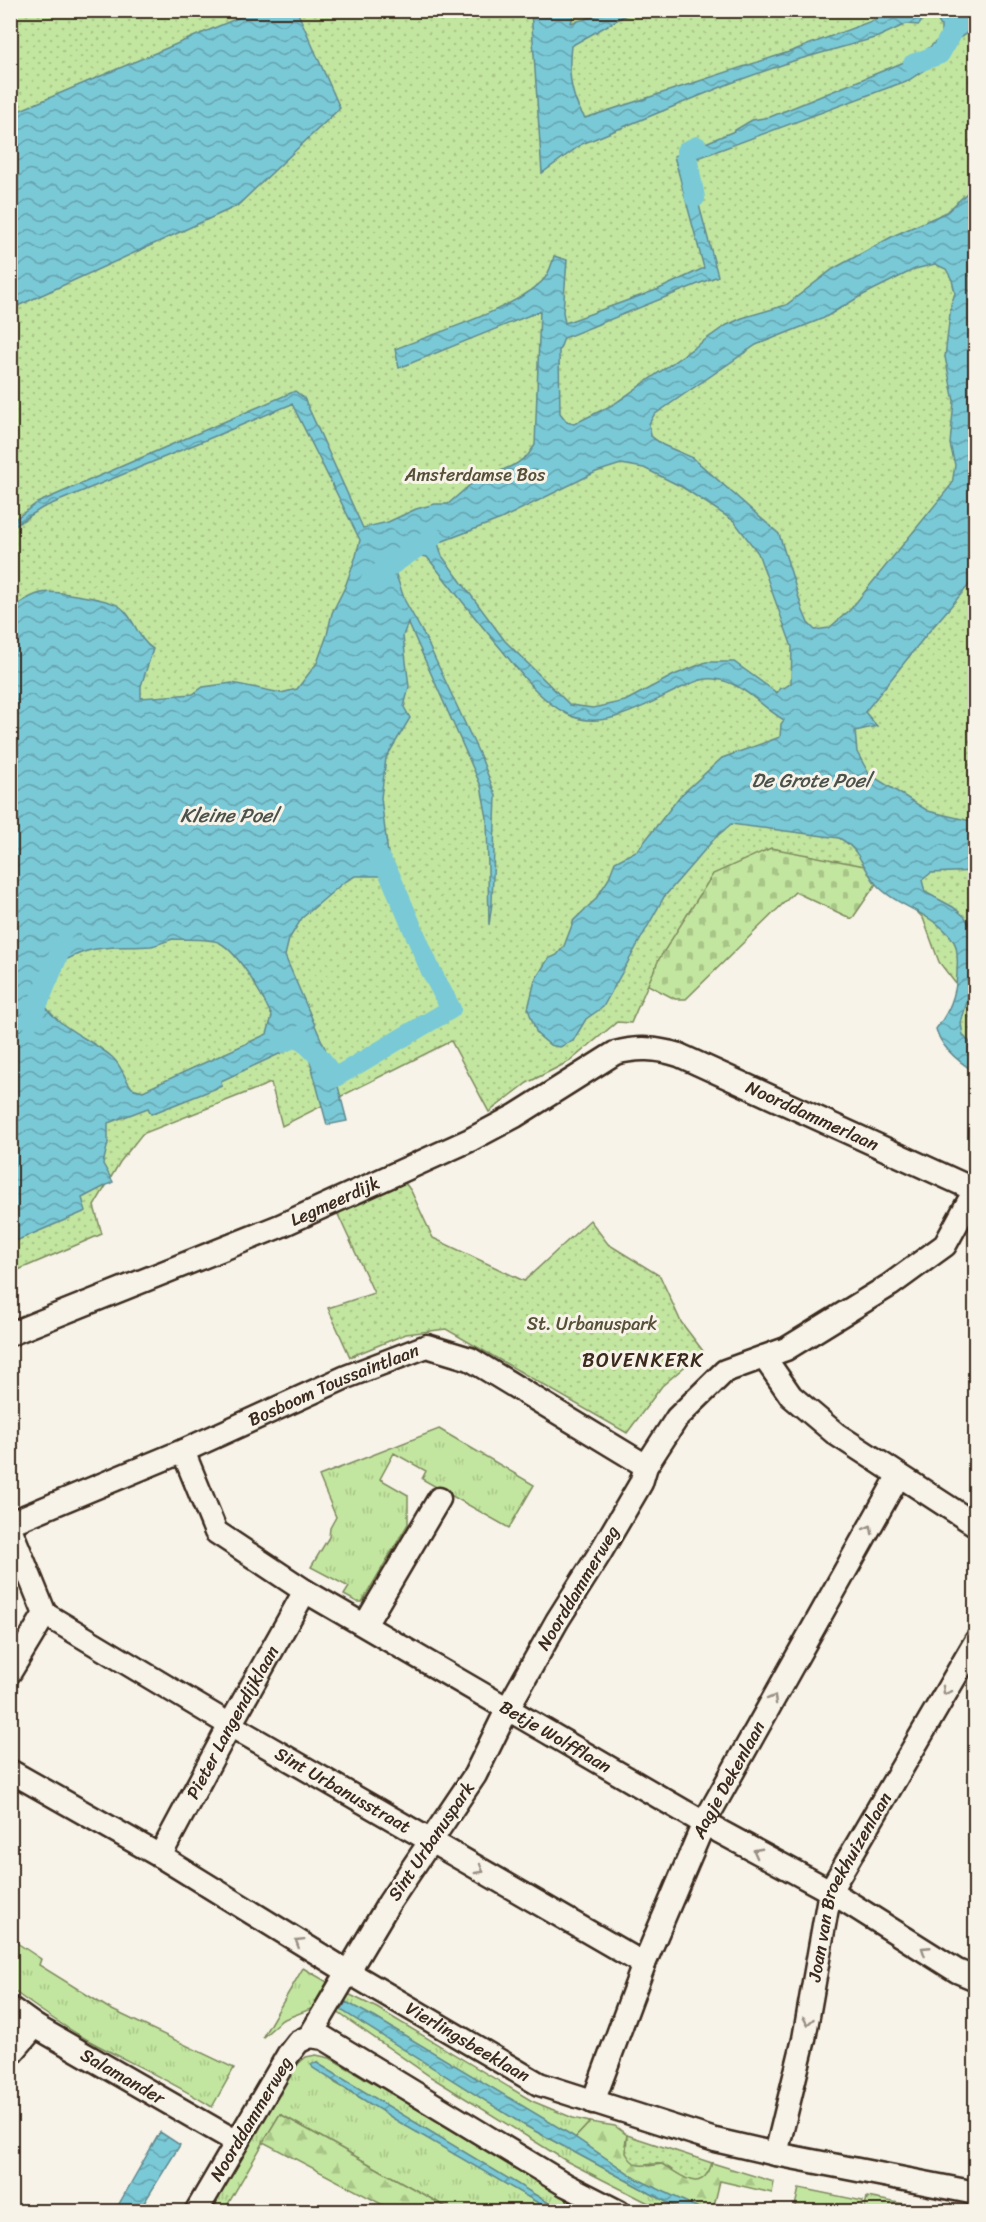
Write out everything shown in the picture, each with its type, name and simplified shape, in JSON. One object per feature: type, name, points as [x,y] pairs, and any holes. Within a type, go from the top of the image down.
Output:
[{"type":"street","name":"Legmeerdijk","points":[[10,1334],[303,1216],[470,1140],[515,1116],[615,1053],[631,1048],[647,1048]]},
{"type":"street","name":"Noorddammerlaan","points":[[647,1048],[679,1055],[975,1190]]},
{"type":"street","points":[[975,1190],[945,1245],[890,1286],[786,1349],[764,1357],[791,1396],[836,1434],[975,1525]]},
{"type":"street","name":"Bosboom Toussaintlaan","points":[[10,1523],[183,1451],[346,1377],[427,1346],[470,1359],[646,1466]]},
{"type":"street","name":"Noorddammerweg","points":[[508,1708],[641,1483],[646,1466],[677,1418],[725,1371],[764,1357]]},
{"type":"street","name":"Betje Wolfflaan","points":[[183,1451],[216,1532],[305,1591],[704,1823],[830,1891],[957,1971],[975,1979]]},
{"type":"street","name":"Aagje Dekenlaan","points":[[593,2102],[644,1964],[704,1823],[899,1475]]},
{"type":"street","points":[[365,1625],[439,1499]]},
{"type":"street","points":[[10,1528],[45,1614],[10,1672]]},
{"type":"street","name":"Pieter Langendijklaan","points":[[160,1856],[305,1591]]},
{"type":"street","name":"Sint Urbanusstraat","points":[[45,1614],[230,1725],[644,1964]]},
{"type":"street","name":"Joan van Broekhuizenlaan","points":[[776,2154],[804,2039],[830,1891],[975,1641]]},
{"type":"street","name":"Sint Urbanuspark","points":[[349,1972],[389,1903],[475,1775],[508,1708]]},
{"type":"street","name":"Vierlingsbeeklaan","points":[[10,1771],[160,1856],[349,1972],[539,2084],[715,2140],[776,2154],[975,2187]]},
{"type":"street","name":"Noorddammerweg","points":[[196,2211],[288,2055],[298,2042],[317,2037],[349,1972]]},
{"type":"street","name":"Salamander","points":[[10,2008],[35,2026],[237,2142]]},
{"type":"street","points":[[10,2055],[35,2026]]},
{"type":"street","points":[[317,2037],[566,2185],[619,2211]]},
{"type":"green space","name":"Amsterdamse Bos","points":[[11,11],[975,11],[975,1054],[939,1036],[966,997],[939,962],[923,918],[875,868],[771,848],[713,874],[659,959],[631,1023],[617,1022],[570,1061],[527,1083],[489,1112],[451,1041],[282,1126],[271,1083],[142,1134],[120,1162],[94,1206],[102,1234],[11,1273]]},
{"type":"green space","points":[[715,838],[859,855],[876,884],[852,919],[795,892],[686,999],[675,999],[623,972]]},
{"type":"green space","name":"St. Urbanuspark","points":[[403,1180],[411,1191],[433,1238],[524,1281],[590,1220],[608,1244],[660,1276],[681,1322],[703,1351],[662,1386],[627,1433],[446,1329],[406,1334],[350,1357],[328,1308],[374,1293],[335,1208]]},
{"type":"green space","points":[[439,1429],[534,1485],[509,1528],[422,1479],[426,1471],[394,1453],[380,1479],[408,1495],[408,1524],[362,1602],[357,1602],[344,1595],[349,1587],[311,1567],[329,1537],[330,1528],[336,1517],[319,1476]]},
{"type":"green space","points":[[11,1939],[41,1959],[39,1965],[110,2009],[234,2068],[212,2107],[97,2045],[11,1989]]},
{"type":"green space","points":[[303,1968],[329,1983],[316,2007],[282,2020],[262,2038]]},
{"type":"green space","points":[[344,1992],[377,2008],[532,2101],[573,2118],[590,2122],[575,2138],[374,2017],[341,2009],[524,2125],[683,2211],[664,2211],[568,2162],[431,2077],[337,2012]]},
{"type":"green space","points":[[316,2055],[330,2058],[594,2211],[562,2211],[316,2063],[335,2083],[552,2211],[453,2211],[280,2114],[224,2211],[201,2212],[282,2085],[299,2063],[306,2057]]},
{"type":"green space","points":[[280,2114],[453,2211],[388,2211],[389,2208],[263,2142]]},
{"type":"green space","points":[[590,2122],[615,2126],[627,2135],[625,2145],[648,2166],[662,2164],[699,2179],[708,2173],[712,2163],[774,2182],[772,2193],[720,2181],[714,2206],[735,2211],[701,2211],[637,2179],[575,2138]]},
{"type":"green space","points":[[627,2135],[712,2163],[702,2179],[696,2181],[683,2177],[662,2164],[638,2165],[626,2153]]},
{"type":"green space","points":[[799,2188],[863,2201],[861,2211],[794,2211]]},
{"type":"green space","points":[[867,2197],[941,2211],[864,2211]]},
{"type":"water","points":[[245,10],[297,11],[340,108],[237,206],[11,309],[11,114],[245,15]]},
{"type":"water","points":[[531,11],[574,11],[571,23],[613,11],[633,11],[571,46],[571,84],[576,101],[585,118],[789,52],[877,19],[882,11],[975,11],[975,19],[969,30],[960,38],[940,45],[933,64],[909,80],[698,158],[694,157],[688,164],[718,276],[564,338],[559,351],[560,413],[567,422],[574,424],[614,404],[725,326],[742,318],[786,305],[833,269],[895,235],[947,212],[975,182],[975,578],[865,712],[877,726],[855,731],[857,752],[869,774],[928,811],[975,822],[975,871],[931,873],[922,880],[925,892],[953,907],[965,917],[975,934],[975,988],[968,998],[961,1023],[963,1035],[975,1049],[975,1072],[946,1048],[936,1029],[951,1003],[956,982],[957,949],[947,933],[928,918],[884,892],[871,878],[851,847],[839,838],[731,824],[715,838],[664,897],[603,1007],[586,1019],[573,1041],[560,1047],[550,1045],[537,1034],[528,1009],[535,980],[548,959],[557,955],[564,946],[574,920],[595,900],[608,880],[615,862],[638,850],[680,796],[722,758],[780,737],[781,724],[784,720],[734,685],[710,679],[700,680],[639,709],[609,718],[581,719],[567,714],[539,694],[523,677],[427,557],[406,553],[391,560],[405,601],[424,635],[482,760],[496,796],[492,903],[489,925],[487,818],[481,786],[408,622],[403,636],[409,687],[404,707],[410,718],[386,758],[381,798],[394,902],[380,876],[355,876],[343,883],[302,918],[289,939],[285,956],[333,1067],[347,1121],[327,1125],[305,1042],[221,1081],[222,1086],[151,1114],[148,1108],[108,1123],[108,1143],[103,1164],[113,1182],[82,1198],[86,1211],[11,1243],[10,631],[20,603],[35,595],[48,592],[92,598],[119,606],[153,649],[141,686],[141,698],[193,694],[203,687],[232,683],[281,693],[297,689],[317,663],[332,613],[345,587],[360,540],[292,404],[42,508],[11,528],[11,522],[37,503],[295,391],[304,398],[363,528],[388,522],[416,509],[435,504],[448,504],[470,485],[516,464],[528,455],[535,445],[540,311],[399,368],[395,349],[475,319],[517,299],[545,278],[554,256],[567,260],[563,312],[565,323],[659,289],[704,268],[674,156],[732,132],[752,120],[770,117],[914,58],[941,37],[941,26],[936,18],[924,17],[919,25],[906,24],[878,37],[793,61],[731,83],[582,144],[542,173]],"holes":[[[935,264],[946,269],[955,293],[951,305],[945,357],[954,401],[950,444],[955,465],[952,484],[850,610],[829,628],[815,630],[808,623],[803,611],[779,534],[693,458],[663,445],[651,436],[649,424],[654,415],[756,345],[824,318],[859,297],[915,269]],[[621,464],[644,468],[682,487],[734,521],[758,553],[792,647],[791,683],[780,688],[777,693],[734,662],[706,662],[674,675],[625,701],[593,708],[570,705],[505,641],[442,556],[438,543],[501,519],[596,472]],[[173,939],[210,940],[220,943],[235,956],[250,976],[272,1016],[267,1034],[143,1091],[132,1088],[112,1057],[72,1031],[47,1009],[41,997],[41,987],[44,978],[52,969],[87,951],[111,947],[156,945]]]},
{"type":"water","points":[[346,2002],[573,2136],[637,2179],[705,2211],[683,2211],[524,2125],[341,2010]]},
{"type":"water","points":[[317,2063],[562,2211],[552,2211],[399,2122],[313,2068],[311,2064]]},
{"type":"water","points":[[160,2132],[180,2145],[139,2211],[115,2211]]},
{"type":"waterway","points":[[913,64],[940,54],[958,21]]},
{"type":"waterway","points":[[695,198],[686,151],[697,146]]},
{"type":"waterway","points":[[371,579],[433,537]]},
{"type":"waterway","points":[[282,1043],[299,1036],[322,1060],[334,1078],[451,1009],[430,969],[389,873],[378,856]]},
{"type":"waterway","points":[[31,1020],[63,944]]},
{"type":"district","name":"BOVENKERK","points":[[643,1360]]},
{"type":"water label","name":"De Grote Poel","points":[[811,780]]},
{"type":"water label","name":"Kleine Poel","points":[[229,815]]}]
